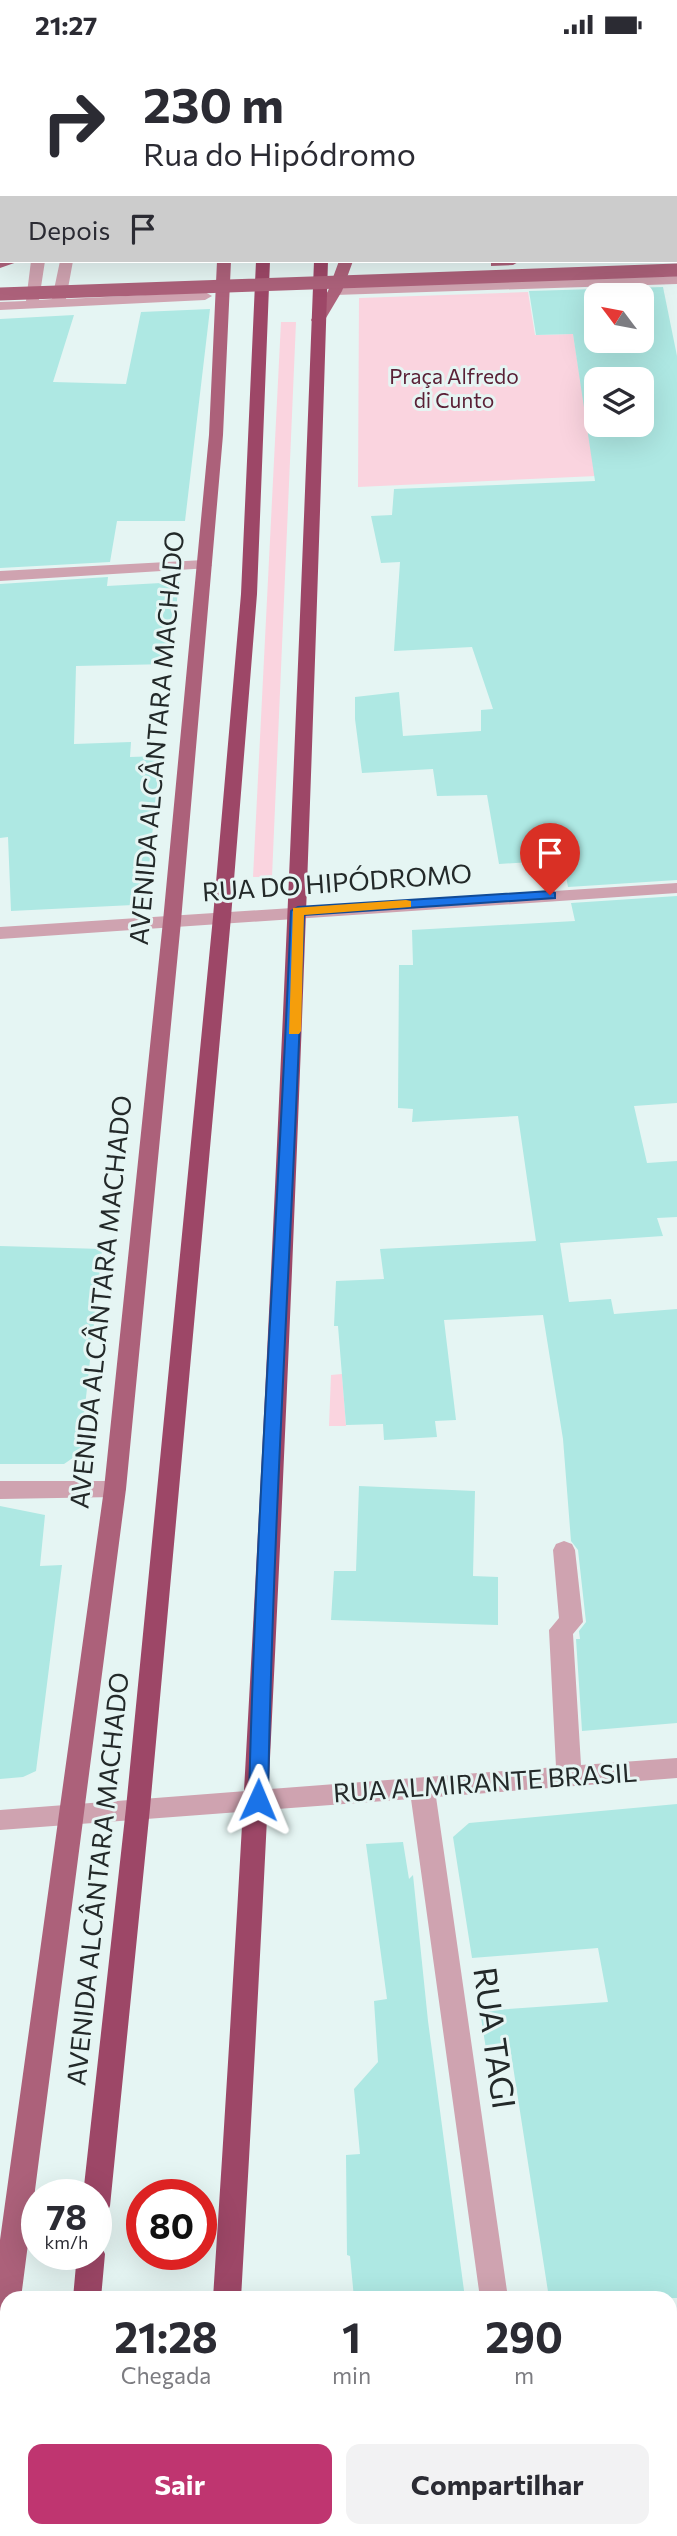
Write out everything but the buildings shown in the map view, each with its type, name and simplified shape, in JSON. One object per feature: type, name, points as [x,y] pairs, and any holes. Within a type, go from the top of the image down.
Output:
[{"type":"highway","name":"AVENIDA ALCÂNTARA MACHADO","points":[[99,2179],[138,1808],[222,918],[249,594],[263,263]]},
{"type":"highway","points":[[227,2291],[258,1800],[261,1671],[288,1169],[321,263]]},
{"type":"highway","points":[[88,2291],[90,2270]]},
{"type":"main road","name":"AVENIDA ALCÂNTARA MACHADO","points":[[7,2291],[114,1489],[172,921],[216,435],[225,263]]},
{"type":"main road","points":[[318,320],[335,292],[345,263]]},
{"type":"main road","points":[[0,281],[496,263]]},
{"type":"main road","points":[[0,294],[677,270]]},
{"type":"street","points":[[32,305],[38,263]]},
{"type":"street","points":[[58,303],[66,263]]},
{"type":"street","points":[[335,292],[677,280]]},
{"type":"street","points":[[0,306],[205,296]]},
{"type":"street","points":[[0,576],[204,565]]},
{"type":"street","name":"RUA DO HIPÓDROMO","points":[[0,933],[298,911],[677,888]]},
{"type":"street","points":[[0,1489],[114,1489]]},
{"type":"street","points":[[564,1550],[571,1622],[561,1630],[569,1777]]},
{"type":"street","name":"RUA ALMIRANTE BRASIL","points":[[0,1820],[677,1768]]},
{"type":"street","name":"RUA TAGI","points":[[422,1788],[493,2291]]},
{"type":"green space","name":"Praça Alfredo di Cunto","points":[[528,292],[535,335],[573,334],[584,402],[584,437],[590,437],[596,476],[358,487],[359,298]]},
{"type":"green space","points":[[281,322],[296,322],[272,877],[253,877]]},
{"type":"green space","points":[[342,1374],[346,1426],[329,1426],[331,1375]]},
{"type":"slow traffic","points":[[294,1031],[298,911],[406,904]]},
{"type":"route","points":[[258,1800],[261,1671],[281,1257],[288,1169],[298,911],[550,895]]}]
